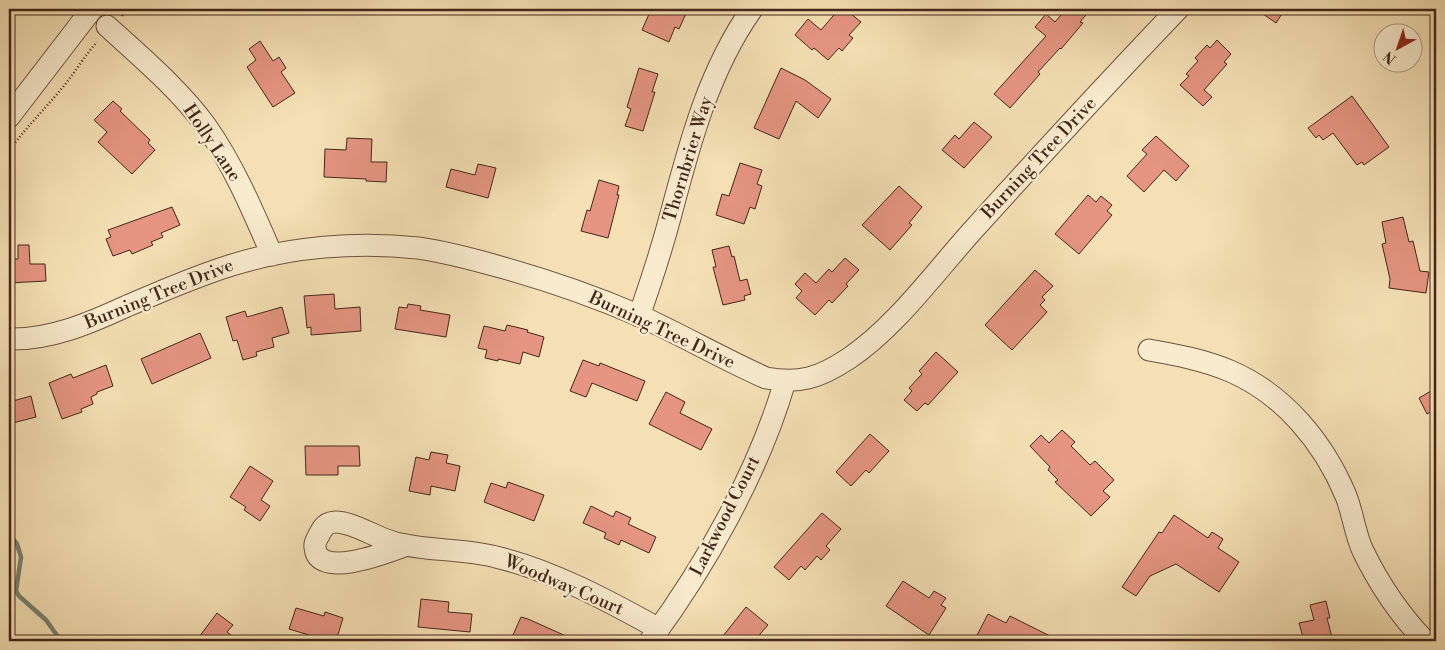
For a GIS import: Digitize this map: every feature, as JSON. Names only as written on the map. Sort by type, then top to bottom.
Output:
[{"type":"street","points":[[9,117],[92,9]]},
{"type":"street","name":"Thornbrier Way","points":[[640,316],[705,99],[730,43],[752,9]]},
{"type":"street","name":"Burning Tree Drive","points":[[9,339],[34,338],[75,328],[206,273],[239,262],[319,248],[376,246],[418,248],[449,253],[527,274],[573,290],[640,316],[766,378],[785,381],[807,379],[833,368],[868,344],[888,325],[974,229],[1178,9]]},
{"type":"street","name":"Holly Lane","points":[[104,32],[179,95],[205,125],[243,189],[272,255]]},
{"type":"street","points":[[1149,350],[1203,361],[1253,382],[1276,399],[1301,423],[1316,442],[1338,479],[1347,499],[1362,550],[1408,623],[1425,641]]},
{"type":"street","name":"Larkwood Court","points":[[654,635],[690,583],[725,521],[766,435],[785,381]]},
{"type":"street","name":"Woodway Court","points":[[407,546],[466,551],[496,557],[552,577],[596,596],[654,635]]},
{"type":"path","points":[[1412,12],[1416,9]]},
{"type":"path","points":[[9,151],[24,130],[68,81],[104,32]]},
{"type":"building","points":[[655,9],[688,9],[679,29],[675,27],[669,42],[642,30],[649,14],[652,15]]},
{"type":"building","points":[[839,9],[845,9],[861,22],[849,35],[853,38],[842,51],[839,48],[828,60],[814,48],[812,50],[795,35],[808,19],[821,30]]},
{"type":"building","points":[[1066,9],[1091,9],[1080,22],[1083,23],[1038,72],[1040,74],[1010,108],[994,94],[1046,36],[1035,27],[1046,14],[1055,22]]},
{"type":"building","points":[[1256,9],[1285,9],[1276,23]]},
{"type":"building","points":[[1217,40],[1231,54],[1224,62],[1227,64],[1204,90],[1212,97],[1203,106],[1180,85],[1189,76],[1186,74],[1198,61],[1195,58],[1207,45],[1210,48]]},
{"type":"building","points":[[260,41],[273,61],[279,57],[286,68],[281,72],[295,93],[273,107],[247,67],[256,60],[249,49]]},
{"type":"building","points":[[639,68],[658,74],[652,92],[655,92],[643,131],[625,126],[631,109],[627,107]]},
{"type":"building","points":[[781,68],[805,80],[831,99],[818,118],[796,101],[779,139],[754,128]]},
{"type":"building","points":[[1352,96],[1389,147],[1364,165],[1362,162],[1357,165],[1333,133],[1323,140],[1319,135],[1316,138],[1308,128]]},
{"type":"building","points":[[113,101],[122,109],[120,111],[150,140],[148,143],[155,150],[132,174],[98,142],[107,132],[94,120]]},
{"type":"building","points":[[974,122],[992,137],[964,168],[942,150],[955,135],[959,139]]},
{"type":"building","points":[[1156,136],[1189,166],[1176,181],[1164,170],[1144,192],[1127,176],[1147,154],[1142,150]]},
{"type":"building","points":[[347,138],[372,139],[371,162],[387,162],[386,182],[324,177],[325,149],[346,150]]},
{"type":"building","points":[[740,163],[762,170],[757,184],[762,186],[755,209],[750,207],[744,224],[716,215],[722,194],[729,196]]},
{"type":"building","points":[[478,164],[496,168],[488,198],[446,187],[451,169],[475,175]]},
{"type":"building","points":[[599,180],[619,186],[617,195],[619,195],[608,238],[581,231],[587,210],[590,211]]},
{"type":"building","points":[[899,186],[922,207],[909,223],[912,225],[890,250],[862,225]]},
{"type":"building","points":[[1088,195],[1096,202],[1101,196],[1112,205],[1107,211],[1112,215],[1079,254],[1055,234]]},
{"type":"building","points":[[172,207],[180,225],[161,233],[163,237],[151,242],[153,245],[132,254],[130,250],[113,256],[106,239],[111,237],[108,230]]},
{"type":"building","points":[[1403,217],[1409,242],[1413,241],[1420,271],[1429,272],[1426,293],[1389,288],[1390,279],[1382,244],[1386,243],[1382,222]]},
{"type":"building","points":[[18,245],[29,245],[30,264],[45,264],[46,281],[9,283],[9,259],[18,259]]},
{"type":"building","points":[[729,246],[732,257],[734,256],[740,281],[747,279],[751,294],[744,296],[745,300],[723,305],[713,267],[716,267],[712,250]]},
{"type":"building","points":[[845,258],[859,270],[846,284],[848,286],[832,303],[829,300],[815,315],[796,298],[802,291],[795,284],[805,273],[816,283],[829,269],[832,272]]},
{"type":"building","points":[[1035,270],[1053,286],[1042,297],[1045,300],[1040,305],[1047,312],[1012,350],[985,325]]},
{"type":"building","points":[[334,294],[335,309],[360,307],[361,331],[311,335],[311,327],[307,328],[304,296]]},
{"type":"building","points":[[408,304],[421,306],[420,310],[450,315],[446,337],[395,329],[399,307],[407,308]]},
{"type":"building","points":[[282,307],[289,333],[272,338],[274,347],[256,352],[257,356],[243,360],[237,340],[233,341],[226,317],[245,311],[247,317]]},
{"type":"building","points":[[507,325],[528,330],[527,332],[544,337],[539,357],[523,352],[520,364],[485,358],[487,350],[478,348],[484,326],[505,331]]},
{"type":"building","points":[[200,333],[211,358],[152,384],[141,359]]},
{"type":"building","points":[[936,352],[958,372],[928,405],[925,403],[917,411],[904,400],[912,391],[909,388],[922,374],[919,371]]},
{"type":"building","points":[[583,360],[599,366],[600,363],[645,381],[637,401],[592,383],[586,397],[570,391]]},
{"type":"building","points":[[106,365],[113,386],[97,392],[97,394],[91,397],[93,404],[81,409],[82,412],[62,419],[49,383],[71,374],[73,378]]},
{"type":"building","points":[[1436,388],[1436,409],[1427,414],[1419,398]]},
{"type":"building","points":[[666,392],[685,402],[680,413],[712,429],[701,450],[649,424]]},
{"type":"building","points":[[31,396],[36,417],[9,424],[9,402]]},
{"type":"building","points":[[1062,430],[1075,442],[1071,446],[1090,465],[1095,461],[1114,480],[1103,491],[1110,497],[1091,516],[1055,482],[1058,480],[1048,470],[1050,467],[1030,446],[1041,435],[1049,443]]},
{"type":"building","points":[[870,434],[889,451],[869,473],[866,470],[851,486],[836,472]]},
{"type":"building","points":[[305,446],[359,446],[360,466],[338,466],[338,475],[306,475]]},
{"type":"building","points":[[431,452],[448,455],[446,463],[460,466],[455,491],[431,486],[430,495],[409,491],[416,457],[429,460]]},
{"type":"building","points":[[250,466],[273,481],[261,500],[270,506],[260,521],[244,510],[246,507],[230,497]]},
{"type":"building","points":[[508,482],[544,495],[534,521],[484,502],[491,483],[506,488]]},
{"type":"building","points":[[591,506],[613,517],[616,511],[631,518],[628,524],[656,537],[649,553],[621,540],[619,545],[604,538],[606,533],[583,523]]},
{"type":"building","points":[[822,513],[841,529],[826,546],[830,550],[821,560],[817,556],[805,570],[801,566],[789,580],[774,567]]},
{"type":"building","points":[[1174,515],[1208,538],[1212,532],[1223,539],[1218,548],[1239,562],[1219,592],[1176,564],[1150,576],[1136,596],[1122,587],[1159,532],[1162,533]]},
{"type":"building","points":[[903,581],[929,598],[934,591],[946,598],[941,605],[946,608],[929,635],[886,606]]},
{"type":"building","points":[[421,599],[449,602],[448,612],[472,614],[470,632],[418,627]]},
{"type":"building","points":[[1326,601],[1330,618],[1327,618],[1333,641],[1304,641],[1299,623],[1314,620],[1310,605]]},
{"type":"building","points":[[746,607],[768,625],[754,641],[719,641]]},
{"type":"building","points":[[296,608],[324,616],[325,612],[343,618],[336,641],[329,641],[289,629]]},
{"type":"building","points":[[217,613],[233,625],[227,632],[239,641],[196,641]]},
{"type":"building","points":[[988,614],[1006,623],[1010,616],[1060,641],[974,641]]},
{"type":"building","points":[[521,617],[577,641],[518,641],[519,638],[513,635]]},
{"type":"waterway","points":[[13,539],[17,544],[21,557],[16,591],[19,596],[46,620],[61,641]]}]
